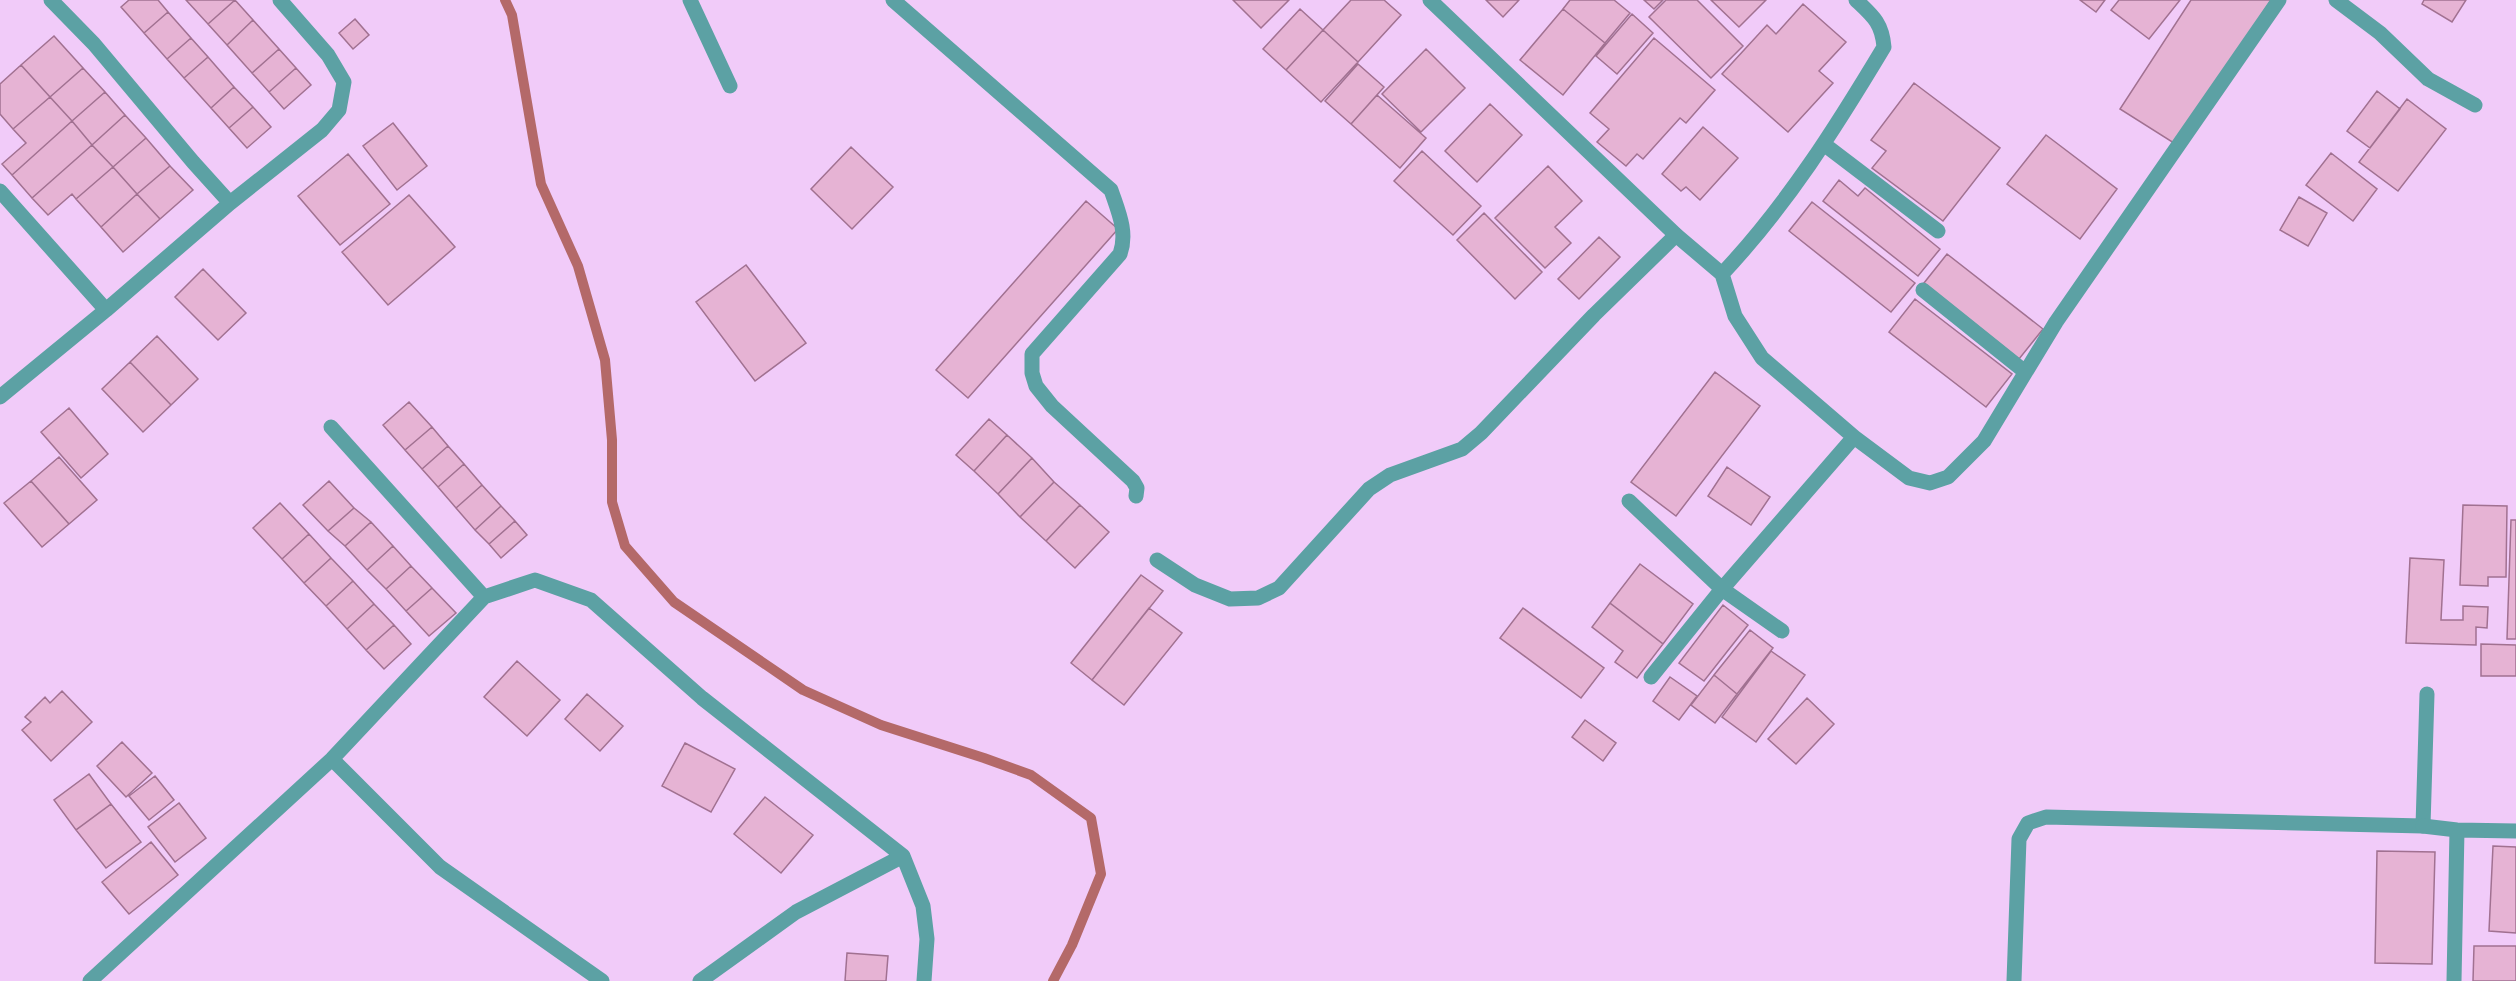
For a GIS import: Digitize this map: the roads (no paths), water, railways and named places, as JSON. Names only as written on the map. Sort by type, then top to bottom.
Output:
[{"type":"street","points":[[51,0],[101,52],[230,203]]},
{"type":"street","points":[[0,397],[106,310],[230,203],[322,130],[339,110],[344,82],[328,55],[280,0]]},
{"type":"street","points":[[690,0],[730,86]]},
{"type":"street","points":[[893,0],[1111,190],[1124,231],[1124,242],[1120,254],[1032,354],[1032,373],[1036,386],[1052,406],[1133,481],[1137,488],[1136,496]]},
{"type":"street","points":[[1430,0],[1676,235],[1722,274],[1735,316],[1762,358],[1854,437],[1909,478],[1930,483],[1948,477],[1984,441],[2024,371],[2056,322],[2279,0]]},
{"type":"street","points":[[1722,274],[1759,235],[1825,144],[1884,47],[1882,32],[1875,18],[1856,0]]},
{"type":"street","points":[[2337,0],[2380,33],[2428,79],[2475,105]]},
{"type":"street","points":[[1825,144],[1938,231]]},
{"type":"street","points":[[0,191],[106,310]]},
{"type":"street","points":[[1157,560],[1195,585],[1230,598],[1258,598],[1278,588],[1369,489],[1390,475],[1462,449],[1481,433],[1594,315],[1676,235]]},
{"type":"street","points":[[1923,290],[2024,371]]},
{"type":"street","points":[[331,427],[484,597]]},
{"type":"street","points":[[1651,677],[1722,589],[1854,437]]},
{"type":"street","points":[[1629,501],[1722,589],[1782,631]]},
{"type":"street","points":[[90,981],[332,759],[484,597],[535,580],[591,600],[702,698],[903,856],[923,906],[927,939],[924,981]]},
{"type":"street","points":[[2423,826],[2427,694]]},
{"type":"street","points":[[332,759],[440,867],[602,981]]},
{"type":"street","points":[[2014,981],[2019,839],[2028,823],[2046,817],[2423,826],[2457,830],[2516,831]]},
{"type":"street","points":[[2454,981],[2457,830]]},
{"type":"street","points":[[700,981],[796,912],[903,856]]},
{"type":"waterway","points":[[505,0],[512,15],[541,184],[578,266],[605,360],[612,440],[612,502],[625,546],[674,602],[803,690],[881,725],[1031,775],[1091,818],[1101,874],[1072,945],[1053,981]]}]
